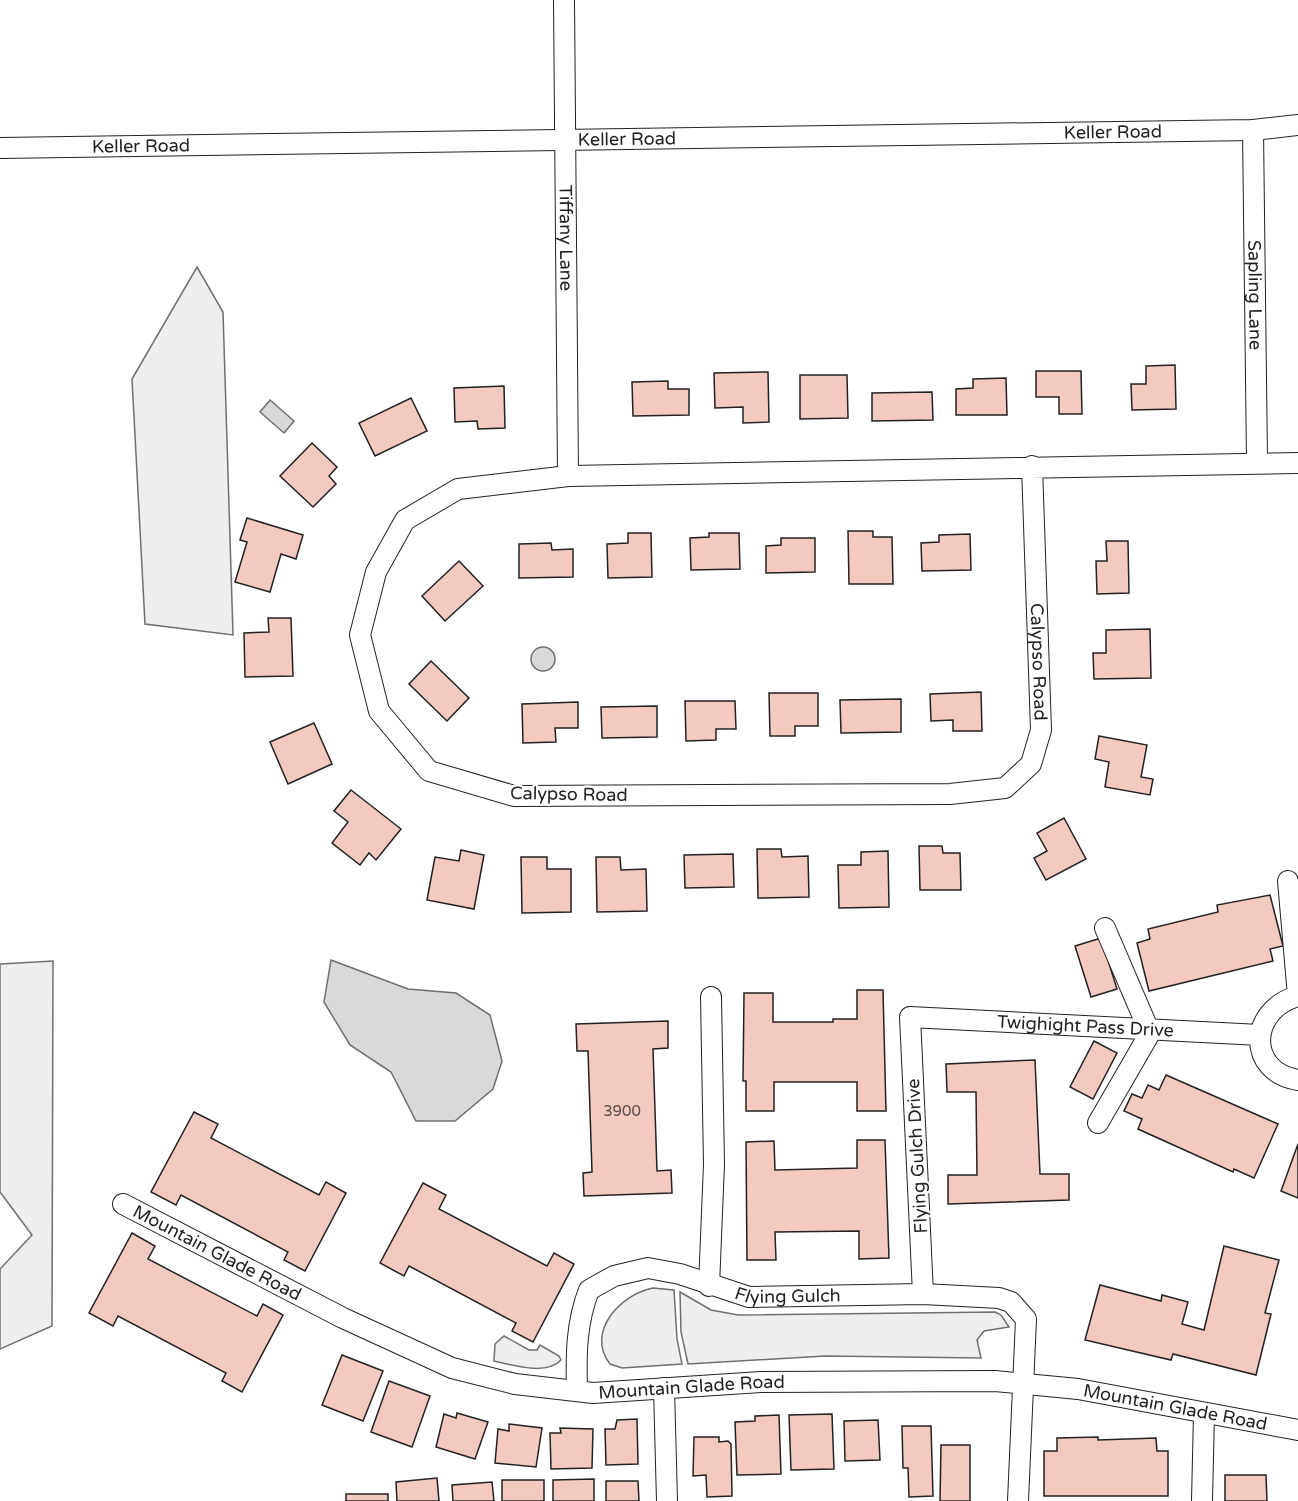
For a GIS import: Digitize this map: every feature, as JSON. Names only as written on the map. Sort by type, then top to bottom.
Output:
[{"type":"street","name":"Tiffany Lane","points":[[564,0],[568,476]]},
{"type":"street","name":"Keller Road","points":[[0,148],[1253,130],[1298,124]]},
{"type":"street","name":"Sapling Lane","points":[[1253,130],[1257,461]]},
{"type":"street","name":"Calypso Road","points":[[1032,466],[1041,730],[1031,764],[1005,788],[950,794],[514,796],[429,771],[379,711],[360,634],[376,572],[405,520],[458,489],[568,476],[1257,461],[1298,462]]},
{"type":"street","points":[[1288,881],[1298,996],[1284,1000],[1272,1009],[1264,1021],[1260,1035],[1264,1056],[1270,1066],[1289,1078],[1298,1080]]},
{"type":"street","points":[[1098,1123],[1150,1030],[1105,928]]},
{"type":"street","points":[[708,1286],[714,1164],[711,997]]},
{"type":"street","name":"Twighight Pass Drive","points":[[910,1017],[1260,1035]]},
{"type":"street","name":"Flying Gulch Drive","points":[[910,1017],[923,1294]]},
{"type":"street","name":"Mountain Glade Road","points":[[123,1204],[343,1318],[452,1368],[515,1384],[593,1393],[772,1382],[995,1381],[1078,1389],[1298,1430]]},
{"type":"street","name":"Flying Gulch","points":[[577,1391],[577,1338],[589,1290],[614,1276],[648,1268],[680,1274],[708,1286],[749,1297],[923,1294],[999,1298],[1011,1302],[1020,1309],[1026,1319],[1018,1501]]},
{"type":"street","points":[[664,1388],[667,1501]]},
{"type":"street","points":[[1202,1501],[1204,1413]]},
{"type":"shaded area","points":[[197,267],[223,312],[233,635],[145,624],[132,379]]},
{"type":"shaded area","points":[[270,400],[294,421],[284,433],[260,412]]},
{"type":"shaded area","points":[[543,647],[548,648],[554,654],[554,664],[548,670],[543,671],[538,670],[532,664],[531,659],[532,654],[538,648]]},
{"type":"shaded area","points":[[331,960],[408,989],[456,993],[490,1015],[502,1061],[493,1089],[455,1121],[416,1121],[391,1072],[350,1045],[324,1002]]},
{"type":"shaded area","points":[[53,961],[52,1326],[0,1349],[0,1269],[32,1235],[0,1192],[0,964]]},
{"type":"shaded area","points":[[653,1288],[674,1290],[677,1339],[682,1364],[622,1368],[610,1364],[603,1352],[602,1339],[604,1327],[610,1316],[629,1298]]},
{"type":"shaded area","points":[[680,1292],[711,1310],[738,1315],[995,1312],[1001,1315],[1009,1327],[984,1331],[977,1340],[981,1358],[825,1356],[688,1364],[681,1332]]},
{"type":"shaded area","points":[[504,1336],[529,1350],[537,1350],[540,1345],[559,1356],[561,1360],[555,1365],[538,1368],[519,1367],[494,1361],[495,1344]]},
{"type":"building","points":[[1175,365],[1176,409],[1132,410],[1131,384],[1146,384],[1146,366]]},
{"type":"building","points":[[1036,371],[1081,371],[1082,414],[1059,414],[1059,397],[1036,397]]},
{"type":"building","points":[[768,372],[769,422],[743,423],[743,407],[715,408],[714,373]]},
{"type":"building","points":[[800,375],[847,375],[848,418],[800,419]]},
{"type":"building","points":[[1006,378],[1007,415],[956,415],[956,389],[973,388],[973,379]]},
{"type":"building","points":[[668,381],[668,389],[689,389],[689,415],[633,416],[632,382]]},
{"type":"building","points":[[504,386],[505,428],[478,429],[477,421],[455,422],[454,388]]},
{"type":"building","points":[[932,392],[933,420],[872,421],[872,393]]},
{"type":"building","points":[[411,398],[427,431],[375,456],[359,423]]},
{"type":"building","points":[[312,443],[337,467],[329,476],[336,484],[313,507],[280,476]]},
{"type":"building","points":[[247,518],[303,535],[296,559],[281,554],[270,592],[235,582],[247,542],[240,540]]},
{"type":"building","points":[[848,531],[873,531],[873,537],[892,537],[893,584],[849,584]]},
{"type":"building","points":[[628,533],[651,533],[652,577],[608,578],[607,544],[628,543]]},
{"type":"building","points":[[709,533],[739,533],[740,569],[691,570],[690,538],[709,537]]},
{"type":"building","points":[[970,534],[971,570],[922,571],[921,543],[939,542],[939,535]]},
{"type":"building","points":[[781,538],[815,538],[815,572],[766,573],[766,546],[781,545]]},
{"type":"building","points":[[1106,541],[1128,541],[1129,593],[1097,594],[1096,561],[1107,561]]},
{"type":"building","points":[[551,543],[552,550],[573,549],[573,577],[519,578],[519,544]]},
{"type":"building","points":[[459,561],[483,586],[445,621],[422,596]]},
{"type":"building","points":[[268,618],[291,618],[293,676],[245,677],[244,633],[269,632]]},
{"type":"building","points":[[1150,629],[1151,678],[1094,679],[1093,653],[1106,653],[1106,630]]},
{"type":"building","points":[[431,661],[469,698],[447,721],[409,684]]},
{"type":"building","points":[[981,692],[982,731],[953,731],[953,720],[931,721],[930,694]]},
{"type":"building","points":[[769,693],[818,693],[818,726],[795,726],[795,736],[770,736]]},
{"type":"building","points":[[901,699],[901,732],[841,733],[840,700]]},
{"type":"building","points":[[685,701],[735,701],[736,729],[716,729],[716,740],[686,741]]},
{"type":"building","points":[[578,702],[578,728],[555,728],[556,742],[523,743],[522,704]]},
{"type":"building","points":[[657,706],[657,737],[602,738],[601,707]]},
{"type":"building","points":[[314,723],[332,764],[288,784],[270,742]]},
{"type":"building","points":[[1099,736],[1147,745],[1141,777],[1153,779],[1150,795],[1105,787],[1109,762],[1095,759]]},
{"type":"building","points":[[351,790],[401,829],[376,860],[369,853],[360,865],[332,843],[348,822],[334,811]]},
{"type":"building","points":[[1064,818],[1086,859],[1046,880],[1034,858],[1047,851],[1037,833]]},
{"type":"building","points":[[919,846],[942,846],[943,853],[960,853],[961,890],[920,890]]},
{"type":"building","points":[[757,849],[781,849],[782,857],[808,856],[809,897],[758,898]]},
{"type":"building","points":[[461,850],[484,855],[474,909],[427,900],[435,857],[459,861]]},
{"type":"building","points":[[888,851],[889,907],[839,908],[838,865],[861,865],[861,852]]},
{"type":"building","points":[[733,854],[734,887],[685,888],[684,855]]},
{"type":"building","points":[[521,857],[547,857],[547,869],[571,869],[571,912],[522,913]]},
{"type":"building","points":[[596,857],[620,857],[621,870],[646,869],[647,911],[597,912]]},
{"type":"building","points":[[1270,895],[1283,946],[1270,949],[1273,961],[1149,991],[1137,943],[1150,939],[1148,929],[1218,912],[1217,905]]},
{"type":"building","points":[[1101,938],[1117,989],[1091,997],[1075,946]]},
{"type":"building","points":[[857,990],[883,990],[886,1111],[857,1111],[857,1082],[774,1082],[774,1111],[746,1111],[746,1081],[743,1081],[744,993],[773,993],[773,1022],[833,1022],[833,1019],[857,1019]]},
{"type":"building","points":[[668,1021],[668,1048],[653,1049],[657,1171],[671,1170],[672,1193],[584,1196],[583,1173],[592,1172],[588,1051],[577,1051],[576,1024]]},
{"type":"building","points":[[1094,1041],[1117,1053],[1093,1099],[1070,1087]]},
{"type":"building","points":[[1035,1060],[1040,1174],[1069,1174],[1069,1200],[948,1204],[948,1175],[977,1175],[976,1092],[947,1092],[946,1064]]},
{"type":"building","points":[[1166,1075],[1278,1124],[1254,1178],[1234,1169],[1233,1172],[1138,1129],[1142,1119],[1124,1111],[1132,1094],[1142,1098],[1148,1085],[1159,1090]]},
{"type":"building","points":[[194,1112],[218,1124],[211,1138],[319,1195],[326,1182],[346,1193],[305,1271],[284,1260],[288,1252],[181,1195],[176,1205],[151,1192]]},
{"type":"building","points":[[857,1140],[885,1140],[889,1258],[859,1259],[859,1231],[775,1232],[776,1260],[747,1260],[746,1142],[774,1141],[775,1170],[857,1168]]},
{"type":"building","points":[[1298,1144],[1298,1198],[1281,1191]]},
{"type":"building","points":[[423,1183],[446,1195],[439,1209],[547,1266],[554,1253],[574,1264],[533,1342],[512,1331],[516,1323],[409,1266],[404,1276],[380,1263]]},
{"type":"building","points":[[132,1233],[155,1246],[148,1259],[257,1316],[263,1304],[283,1315],[242,1392],[222,1381],[226,1373],[118,1316],[113,1326],[89,1313]]},
{"type":"building","points":[[1224,1246],[1279,1260],[1265,1313],[1271,1314],[1256,1375],[1173,1354],[1171,1360],[1085,1340],[1100,1285],[1161,1301],[1162,1295],[1188,1302],[1182,1324],[1204,1330]]},
{"type":"building","points":[[342,1355],[383,1371],[363,1421],[322,1405]]},
{"type":"building","points":[[389,1381],[430,1396],[412,1447],[371,1432]]},
{"type":"building","points":[[457,1413],[488,1422],[475,1459],[436,1447],[444,1414],[456,1418]]},
{"type":"building","points":[[832,1414],[834,1469],[791,1470],[789,1415]]},
{"type":"building","points":[[779,1415],[781,1474],[737,1475],[735,1422],[755,1421],[755,1416]]},
{"type":"building","points":[[637,1419],[638,1464],[606,1465],[605,1429],[615,1429],[617,1420]]},
{"type":"building","points":[[878,1420],[880,1460],[845,1461],[844,1421]]},
{"type":"building","points":[[509,1424],[542,1428],[536,1467],[495,1463],[498,1429],[509,1431]]},
{"type":"building","points":[[902,1426],[931,1426],[933,1496],[909,1497],[908,1468],[903,1468]]},
{"type":"building","points":[[560,1428],[593,1429],[592,1468],[551,1469],[550,1433],[561,1433]]},
{"type":"building","points":[[694,1437],[719,1437],[719,1442],[728,1441],[731,1444],[732,1496],[707,1497],[706,1475],[693,1476]]},
{"type":"building","points":[[1098,1437],[1098,1440],[1156,1438],[1157,1451],[1168,1451],[1168,1496],[1044,1496],[1044,1451],[1057,1451],[1057,1438]]},
{"type":"building","points":[[941,1445],[970,1445],[970,1501],[940,1501]]},
{"type":"building","points":[[1225,1475],[1266,1475],[1267,1501],[1225,1501]]},
{"type":"building","points":[[437,1478],[439,1501],[397,1501],[396,1482]]},
{"type":"building","points":[[594,1479],[594,1501],[553,1501],[553,1480]]},
{"type":"building","points":[[502,1480],[544,1480],[544,1501],[502,1501]]},
{"type":"building","points":[[606,1481],[638,1481],[639,1501],[606,1501]]},
{"type":"building","points":[[492,1482],[494,1501],[453,1501],[452,1485]]},
{"type":"building","points":[[346,1494],[388,1494],[388,1501],[346,1501]]}]
